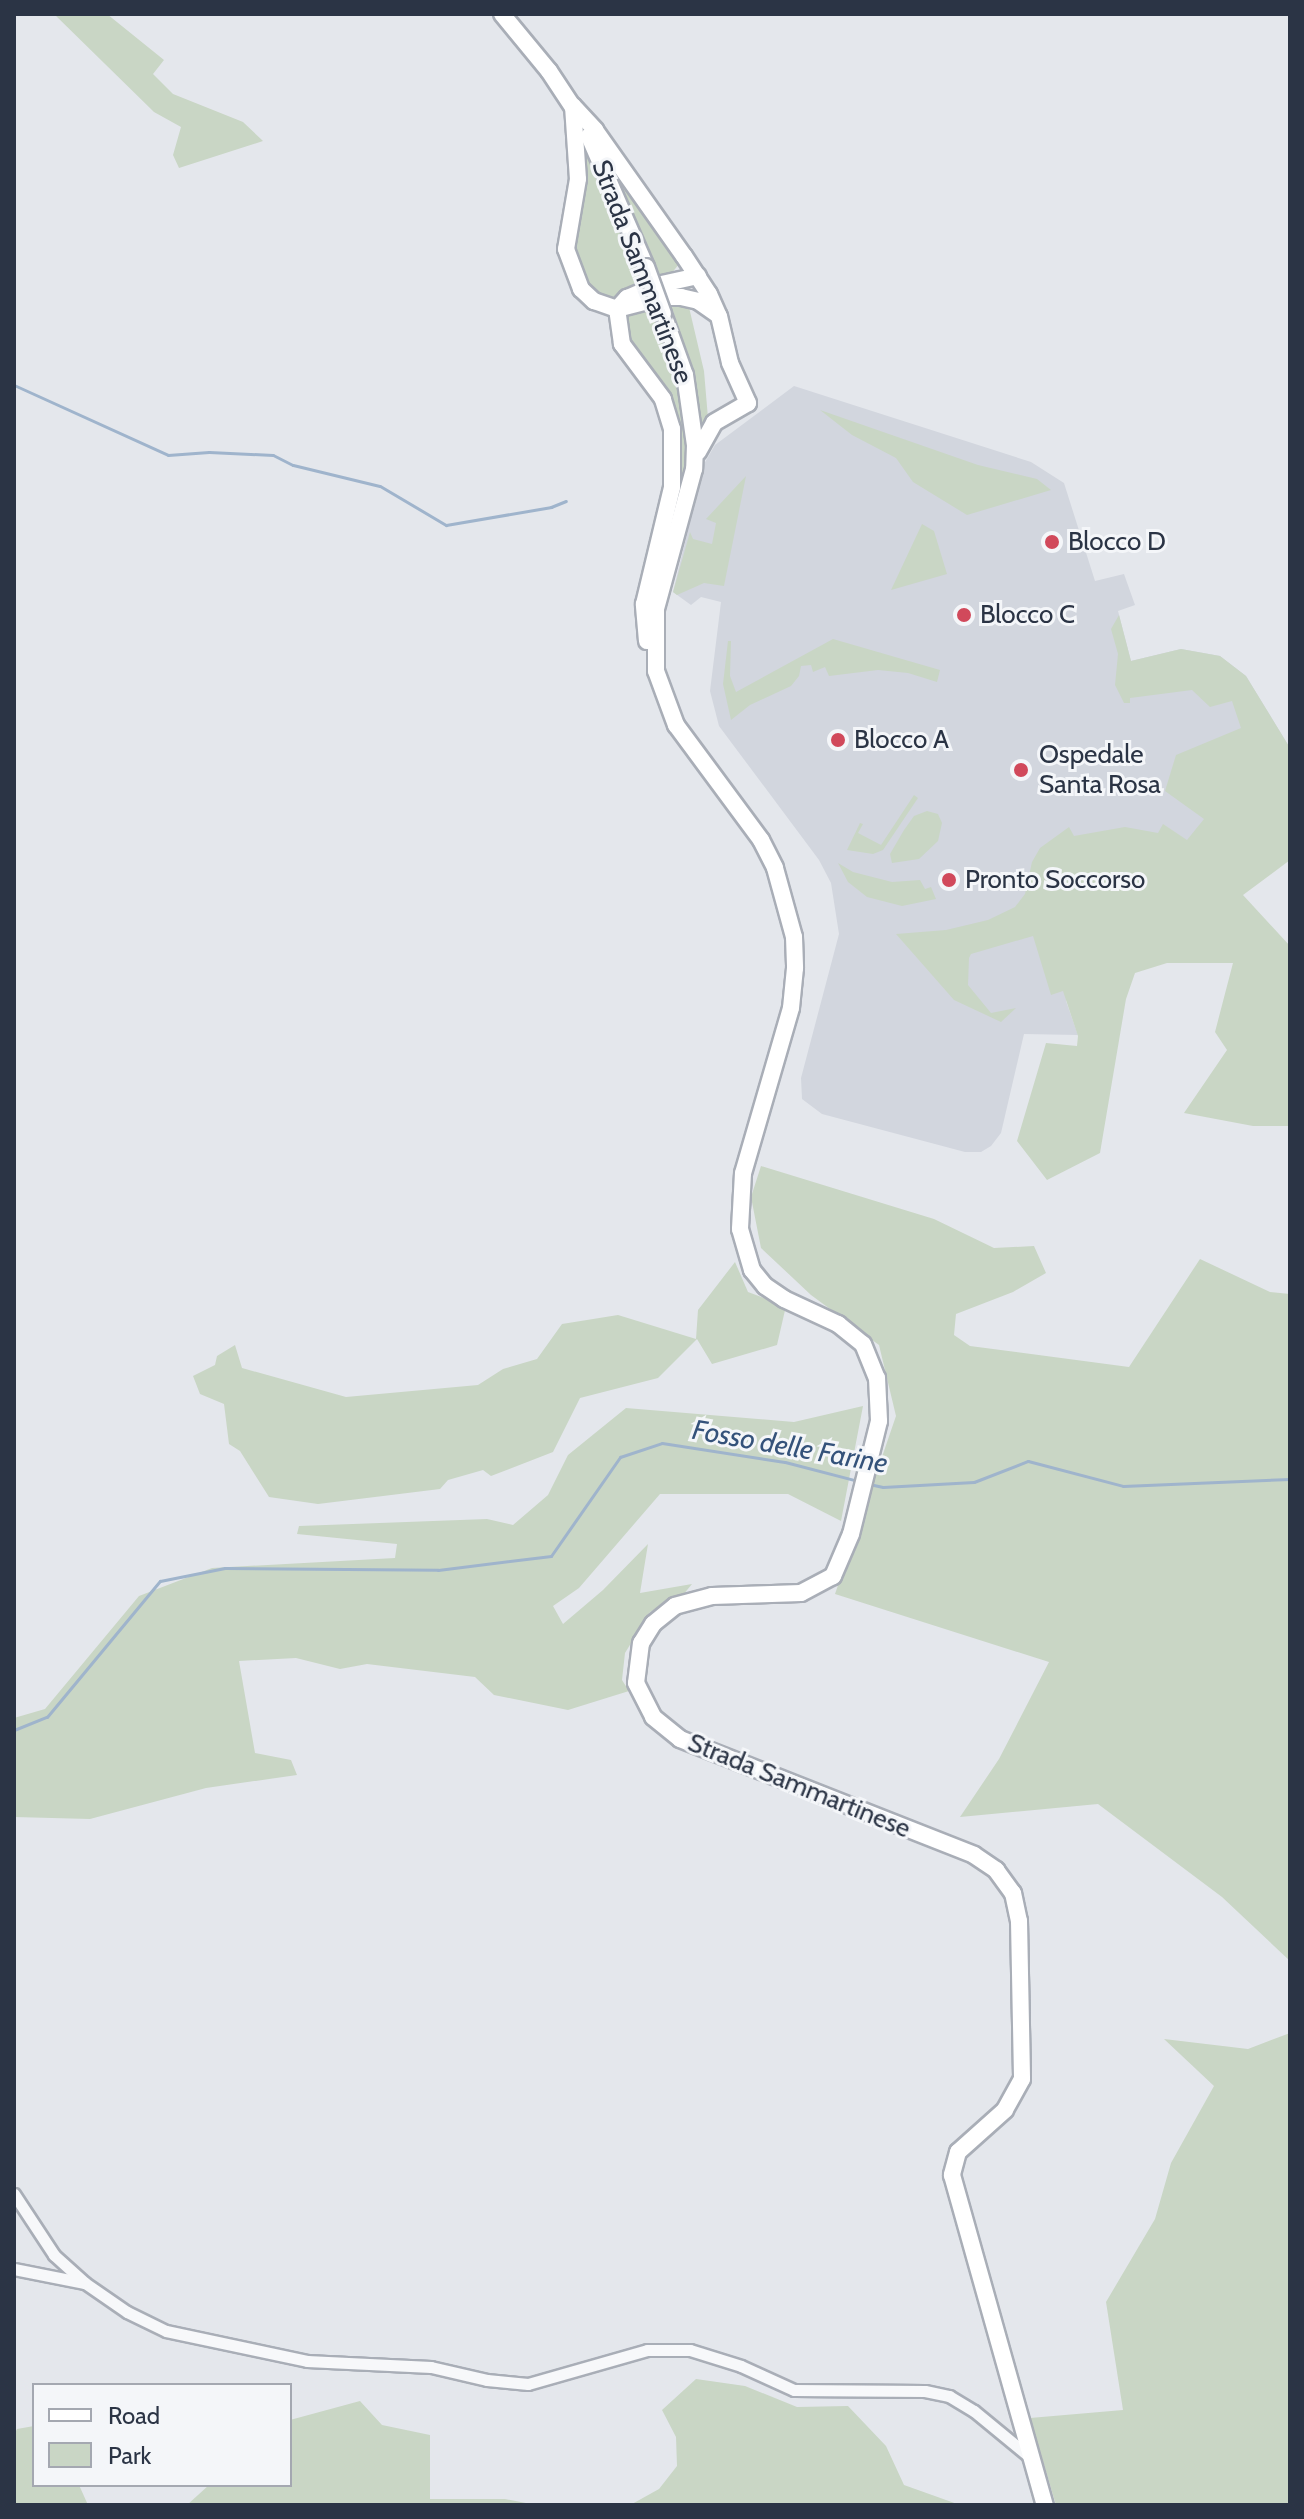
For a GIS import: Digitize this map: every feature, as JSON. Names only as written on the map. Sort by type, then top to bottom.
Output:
[{"type":"main road","name":"Strada Sammartinese","points":[[502,14],[573,106],[646,267],[689,393],[694,428],[694,469],[656,609],[653,657],[664,698],[676,725],[761,840],[775,868],[794,937],[791,1008],[743,1173],[739,1202],[745,1252],[752,1270],[773,1293],[838,1324],[863,1344],[877,1378],[879,1421],[855,1520],[837,1570],[811,1590],[791,1595],[712,1596],[683,1602],[668,1610],[641,1643],[636,1683],[650,1714],[680,1739],[974,1855],[996,1870],[1013,1893],[1019,1921],[1022,2079],[1005,2110],[958,2152],[952,2175],[1045,2505]]},
{"type":"main road","points":[[573,106],[595,130],[698,276],[719,316],[730,363],[748,403],[714,423],[700,446],[694,469]]},
{"type":"main road","points":[[573,106],[578,179],[566,235],[567,256],[581,289],[594,301],[617,309],[659,307],[690,298],[719,316]]},
{"type":"main road","points":[[659,307],[698,276]]},
{"type":"main road","points":[[617,309],[627,298],[657,285],[698,276]]},
{"type":"main road","points":[[617,309],[622,344],[663,399],[672,429],[672,487],[644,604],[645,629],[653,657]]},
{"type":"street","points":[[14,2194],[54,2255],[85,2283],[127,2312],[166,2331],[307,2361],[431,2367],[487,2380],[528,2384],[647,2350],[690,2350],[741,2366],[794,2390],[925,2391],[949,2396],[974,2411],[1032,2458]]},
{"type":"street","points":[[14,2269],[85,2283]]},
{"type":"shaded area","name":"Ospedale Santa Rosa","points":[[794,386],[1031,462],[1064,483],[1095,581],[1124,574],[1135,605],[1118,611],[1131,661],[1181,649],[1220,656],[1246,676],[1290,748],[1234,839],[1040,855],[1064,922],[1066,1001],[1078,1035],[1024,1034],[1001,1133],[991,1146],[981,1152],[965,1152],[822,1114],[802,1099],[801,1078],[839,934],[831,883],[819,860],[719,726],[710,691],[721,602],[701,597],[691,605],[673,592],[704,464],[715,445]]},
{"type":"green space","points":[[54,14],[107,14],[164,60],[153,74],[173,94],[243,122],[263,141],[179,168],[173,155],[181,127],[154,112]]},
{"type":"green space","points":[[583,146],[623,196],[615,171],[679,264],[671,274],[614,302],[591,292],[572,255]]},
{"type":"green space","points":[[664,301],[688,303],[704,371],[708,418],[701,424],[693,373],[673,311],[658,316],[680,377],[688,428],[687,468],[670,523],[678,442],[629,346],[625,313]]},
{"type":"green space","points":[[820,410],[978,465],[1037,479],[1051,490],[967,515],[913,482],[896,458],[852,435]]},
{"type":"green space","points":[[746,476],[724,586],[704,583],[677,595],[673,592],[690,532],[693,539],[712,544],[716,523],[706,519]]},
{"type":"green space","points":[[922,524],[934,531],[947,574],[891,590]]},
{"type":"green space","points":[[1119,615],[1131,661],[1181,649],[1220,656],[1246,676],[1290,748],[1290,860],[1243,895],[1290,946],[1290,1126],[1253,1126],[1184,1113],[1227,1050],[1215,1032],[1233,963],[1167,963],[1135,973],[1126,999],[1100,1153],[1047,1180],[1017,1141],[1046,1043],[1077,1046],[1078,1036],[1063,991],[1051,995],[1033,936],[971,954],[969,958],[968,985],[991,1013],[1016,1008],[1001,1022],[954,1000],[896,934],[946,930],[988,920],[1015,907],[1025,894],[1032,862],[1040,848],[1069,827],[1074,836],[1125,827],[1158,833],[1163,824],[1187,840],[1204,819],[1165,791],[1176,755],[1241,728],[1232,701],[1210,707],[1192,690],[1130,698],[1130,703],[1124,703],[1115,685],[1118,654],[1111,629]]},
{"type":"green space","points":[[833,639],[940,670],[937,682],[908,673],[878,670],[829,676],[825,667],[813,672],[811,665],[801,666],[799,676],[791,686],[750,705],[731,720],[723,684],[728,641],[731,641],[730,676],[736,692]]},
{"type":"green space","points":[[914,795],[918,798],[883,850],[873,854],[847,850],[860,823],[863,824],[858,833],[881,845]]},
{"type":"green space","points":[[927,811],[938,814],[942,823],[938,841],[919,859],[892,863],[890,854],[904,830],[914,816]]},
{"type":"green space","points":[[838,863],[853,872],[892,882],[920,880],[925,889],[931,887],[936,899],[902,906],[867,897],[848,882]]},
{"type":"green space","points":[[761,1166],[934,1219],[994,1248],[1034,1246],[1046,1273],[1013,1292],[956,1314],[954,1335],[970,1346],[1129,1367],[1200,1259],[1270,1292],[1290,1294],[1290,1961],[1222,1897],[1098,1804],[960,1817],[999,1759],[1049,1662],[835,1594],[896,1416],[879,1345],[811,1295],[761,1248],[751,1197]]},
{"type":"green space","points":[[735,1262],[748,1292],[786,1306],[777,1345],[712,1364],[697,1339],[658,1378],[580,1398],[553,1452],[491,1476],[483,1470],[448,1480],[440,1489],[318,1504],[269,1497],[240,1451],[229,1444],[224,1404],[200,1394],[193,1376],[215,1365],[217,1356],[235,1345],[242,1368],[346,1397],[478,1385],[503,1369],[537,1359],[562,1324],[618,1315],[696,1339],[698,1310]]},
{"type":"green space","points":[[863,1406],[841,1521],[788,1494],[660,1494],[579,1588],[553,1606],[563,1624],[603,1590],[648,1544],[640,1593],[692,1584],[683,1595],[650,1612],[625,1653],[622,1680],[629,1691],[568,1710],[494,1695],[475,1677],[367,1664],[340,1669],[296,1658],[239,1661],[255,1753],[291,1760],[297,1775],[206,1788],[90,1819],[14,1817],[14,1718],[45,1709],[139,1596],[212,1568],[395,1558],[397,1544],[297,1534],[299,1526],[487,1519],[513,1525],[548,1495],[568,1455],[626,1408],[794,1422]]},
{"type":"green space","points":[[1290,2033],[1290,2505],[1056,2505],[1030,2418],[1123,2410],[1106,2302],[1155,2219],[1171,2163],[1214,2086],[1164,2039],[1248,2049]]},
{"type":"green space","points":[[696,2379],[745,2386],[797,2407],[848,2406],[886,2446],[904,2485],[960,2505],[601,2505],[632,2504],[659,2489],[677,2466],[676,2437],[662,2410]]},
{"type":"green space","points":[[360,2401],[382,2425],[430,2435],[430,2499],[505,2499],[536,2505],[187,2505],[207,2487],[292,2487],[292,2419]]},
{"type":"green space","points":[[32,2426],[32,2487],[80,2487],[88,2505],[14,2505],[14,2435],[17,2429]]},
{"type":"waterway","points":[[14,385],[168,455],[209,452],[273,455],[293,465],[380,486],[446,525],[551,507],[566,501]]},
{"type":"waterway","name":"Fosso delle Farine","points":[[14,1730],[47,1717],[160,1581],[225,1568],[438,1570],[551,1556],[620,1457],[662,1443],[785,1462],[858,1481]]},
{"type":"waterway","name":"Fosso delle Farine","points":[[869,1484],[883,1487],[974,1482],[1028,1461],[1123,1486],[1290,1479]]},
{"type":"place","name":"Blocco D","points":[[1052,542]]},
{"type":"place","name":"Blocco C","points":[[964,615]]},
{"type":"place","name":"Blocco A","points":[[838,740]]},
{"type":"place","name":"Ospedale Santa Rosa","points":[[1021,770]]},
{"type":"place","name":"Pronto Soccorso","points":[[949,880]]}]
